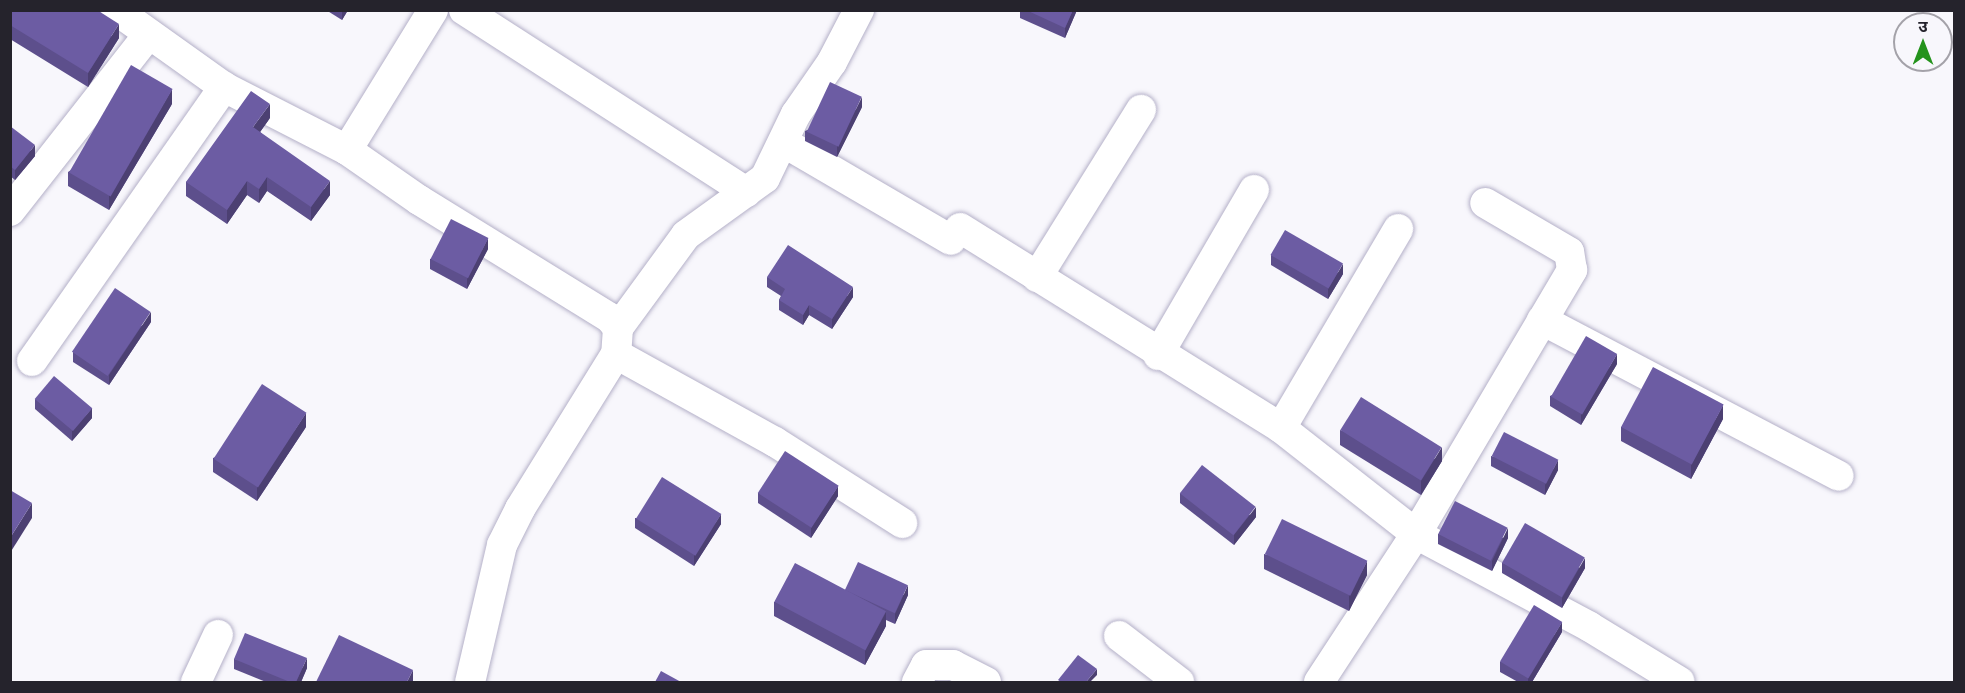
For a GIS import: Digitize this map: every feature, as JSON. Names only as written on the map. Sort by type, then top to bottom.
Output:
[{"type":"street","points":[[116,10],[224,87],[347,150],[419,200],[610,318],[617,341],[902,523]]},
{"type":"street","points":[[347,150],[433,10]]},
{"type":"street","points":[[464,10],[746,192]]},
{"type":"street","points":[[470,682],[502,545],[520,508],[617,341],[686,235],[765,178],[784,143],[796,114],[832,62],[859,10]]},
{"type":"street","points":[[10,211],[149,34]]},
{"type":"street","points":[[32,361],[224,87]]},
{"type":"street","points":[[1037,277],[1141,110]]},
{"type":"street","points":[[784,143],[1037,277],[1158,355],[1281,428],[1416,534],[1590,627],[1680,682]]},
{"type":"street","points":[[1158,355],[1254,190]]},
{"type":"street","points":[[1319,682],[1416,534],[1572,270],[1573,258],[1569,252],[1485,203]]},
{"type":"street","points":[[1281,428],[1398,229]]},
{"type":"street","points":[[1542,320],[1839,476]]},
{"type":"street","points":[[196,682],[218,635]]},
{"type":"street","points":[[1119,636],[1179,682]]},
{"type":"street","points":[[917,682],[926,664],[953,664],[986,682]]},
{"type":"building","points":[[11,10],[97,10],[119,24],[88,73],[10,25]]},
{"type":"building","points":[[1026,10],[1073,10],[1065,28]]},
{"type":"building","points":[[131,65],[173,89],[111,196],[69,172]]},
{"type":"building","points":[[830,82],[862,97],[838,147],[807,132]]},
{"type":"building","points":[[251,91],[270,104],[253,127],[330,181],[311,207],[267,177],[259,189],[247,181],[227,210],[186,182]]},
{"type":"building","points":[[10,126],[35,145],[15,170],[10,166]]},
{"type":"building","points":[[451,219],[488,238],[468,278],[431,259]]},
{"type":"building","points":[[1285,230],[1343,264],[1329,289],[1270,255]]},
{"type":"building","points":[[788,245],[853,287],[832,319],[809,305],[803,315],[779,300],[785,289],[767,277]]},
{"type":"building","points":[[115,288],[151,312],[108,376],[72,352]]},
{"type":"building","points":[[1586,336],[1617,354],[1582,415],[1551,397]]},
{"type":"building","points":[[1653,367],[1724,405],[1692,465],[1621,427]]},
{"type":"building","points":[[54,376],[92,408],[73,431],[35,399]]},
{"type":"building","points":[[262,384],[306,413],[258,488],[214,459]]},
{"type":"building","points":[[1361,397],[1442,447],[1421,480],[1340,430]]},
{"type":"building","points":[[1504,432],[1558,460],[1546,484],[1492,456]]},
{"type":"building","points":[[785,451],[839,486],[811,528],[758,493]]},
{"type":"building","points":[[1202,465],[1256,507],[1233,535],[1180,493]]},
{"type":"building","points":[[662,477],[721,514],[695,556],[636,519]]},
{"type":"building","points":[[10,490],[32,503],[10,538]]},
{"type":"building","points":[[1455,501],[1508,528],[1491,561],[1438,534]]},
{"type":"building","points":[[1282,519],[1367,561],[1350,596],[1265,554]]},
{"type":"building","points":[[1525,523],[1585,558],[1562,597],[1502,563]]},
{"type":"building","points":[[858,562],[908,585],[895,613],[845,590]]},
{"type":"building","points":[[795,563],[886,611],[865,650],[774,602]]},
{"type":"building","points":[[1534,605],[1562,622],[1528,679],[1500,662]]},
{"type":"building","points":[[245,633],[307,658],[296,682],[290,682],[234,659]]},
{"type":"building","points":[[339,635],[413,670],[407,682],[316,682]]},
{"type":"building","points":[[1078,655],[1097,669],[1086,682],[1058,680]]},
{"type":"building","points":[[661,671],[681,682],[655,682]]}]
